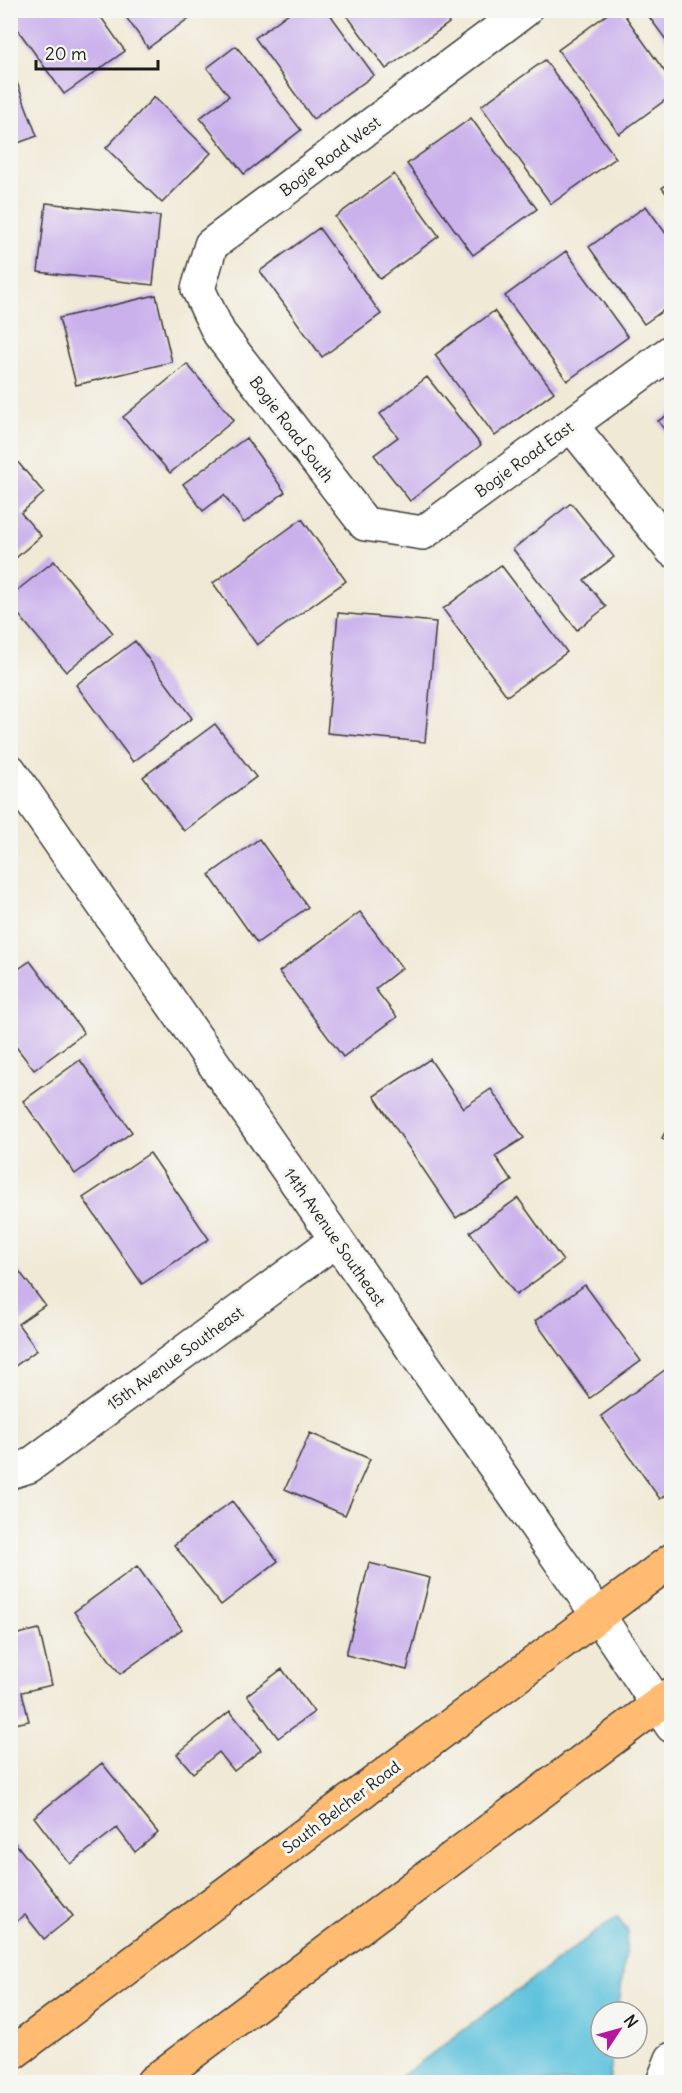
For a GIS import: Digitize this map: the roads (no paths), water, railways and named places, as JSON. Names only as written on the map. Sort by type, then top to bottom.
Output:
[{"type":"main road","name":"South Belcher Road","points":[[10,2055],[672,1560]]},
{"type":"main road","points":[[153,2082],[667,1708]]},
{"type":"street","name":"Bogie Road West","points":[[219,333],[198,289],[212,245],[525,10]]},
{"type":"street","name":"Bogie Road South","points":[[219,333],[365,524]]},
{"type":"street","name":"Bogie Road East","points":[[365,524],[423,533],[672,351]]},
{"type":"street","points":[[571,425],[672,550]]},
{"type":"street","name":"14th Avenue Southeast","points":[[10,771],[598,1615],[667,1708]]},
{"type":"street","name":"15th Avenue Southeast","points":[[10,1472],[29,1466],[336,1239]]},
{"type":"water","points":[[617,1916],[628,1932],[620,2000],[589,2000],[589,2060],[612,2060],[609,2082],[394,2082]]}]
